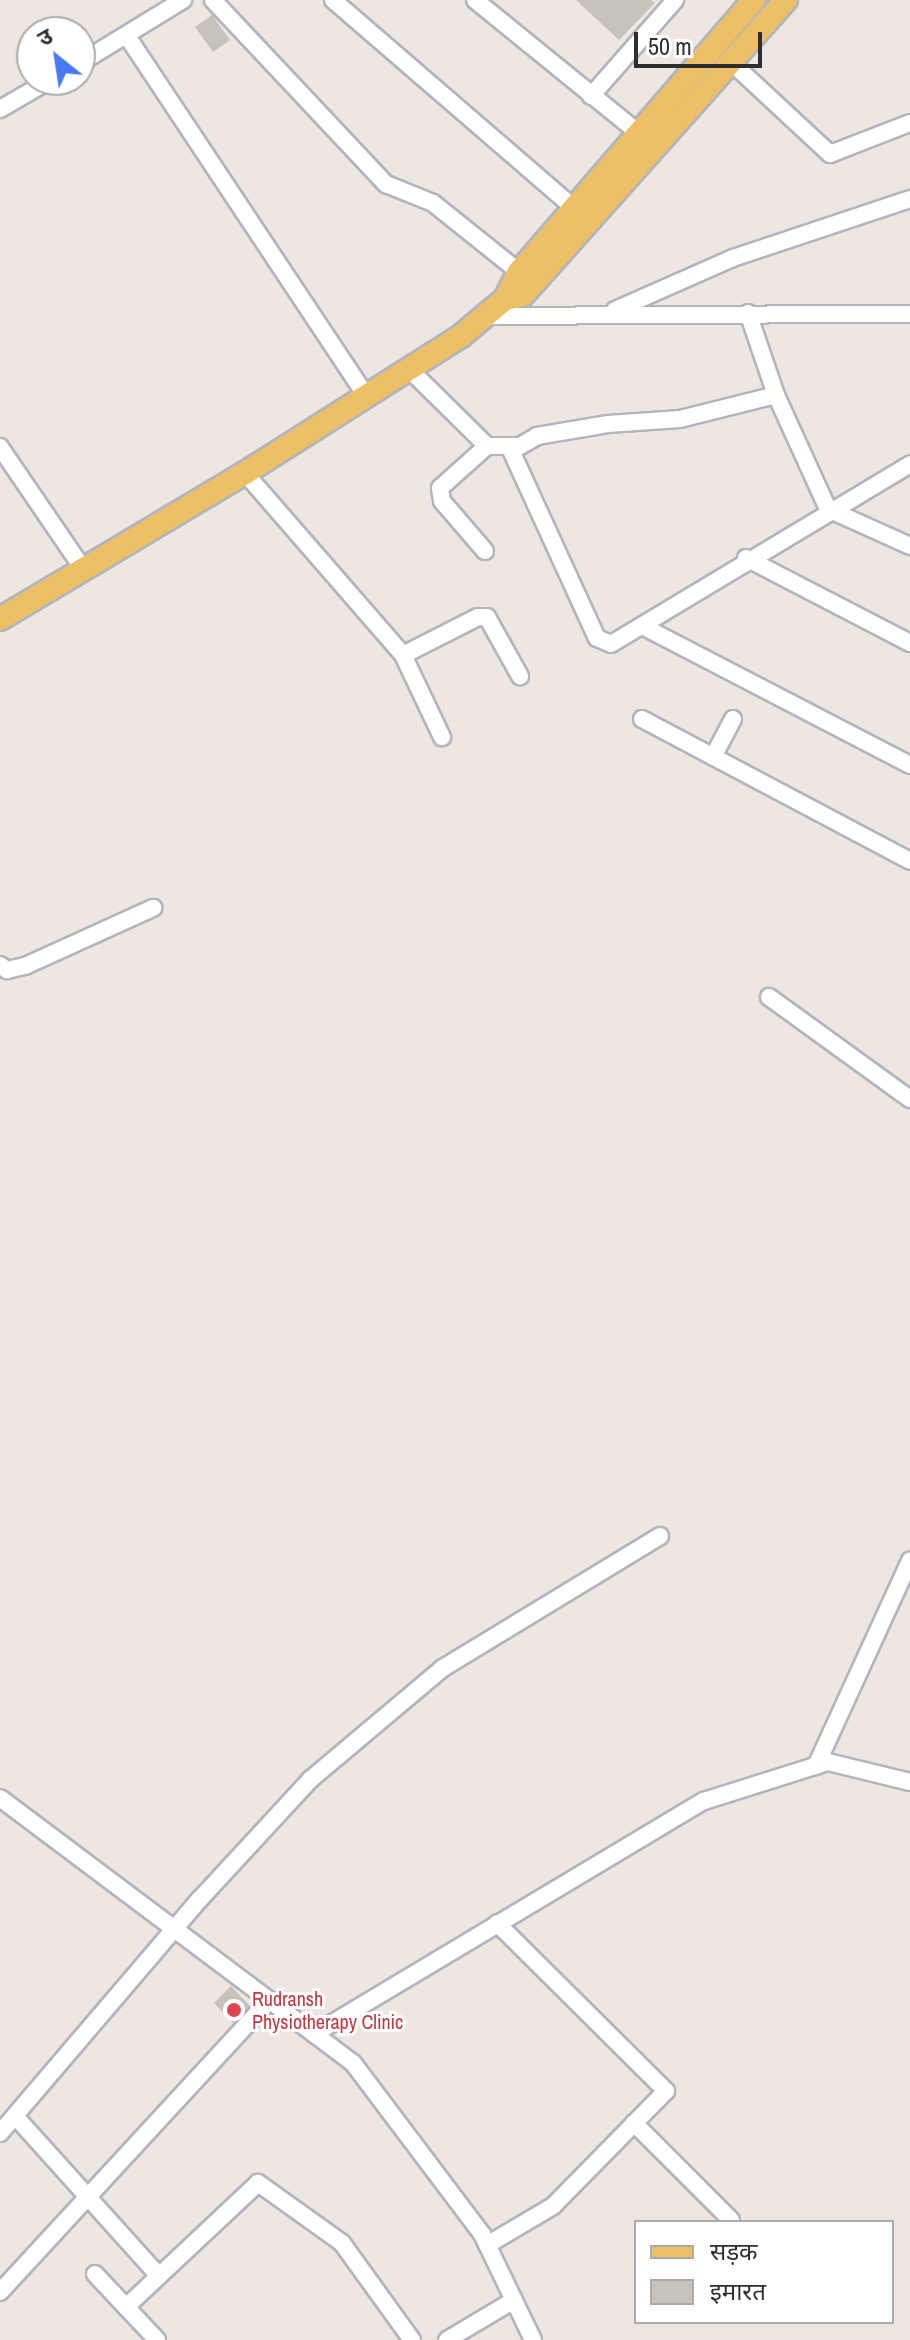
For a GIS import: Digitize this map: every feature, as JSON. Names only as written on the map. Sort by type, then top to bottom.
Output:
[{"type":"main road","points":[[0,619],[245,473],[409,369],[505,299],[523,295],[648,141],[754,0]]},
{"type":"main road","points":[[505,299],[519,272],[576,210],[732,63],[786,0]]},
{"type":"street","points":[[96,54],[183,0]]},
{"type":"street","points":[[213,0],[386,184],[433,203],[519,272]]},
{"type":"street","points":[[333,0],[576,210]]},
{"type":"street","points":[[591,96],[675,0]]},
{"type":"street","points":[[483,2],[648,141]]},
{"type":"street","points":[[127,36],[366,396]]},
{"type":"street","points":[[732,63],[830,154],[910,123]]},
{"type":"street","points":[[0,109],[22,96]]},
{"type":"street","points":[[606,314],[733,258],[910,199]]},
{"type":"street","points":[[748,313],[776,395],[828,509],[910,546]]},
{"type":"street","points":[[480,316],[910,314]]},
{"type":"street","points":[[409,369],[487,446]]},
{"type":"street","points":[[485,551],[442,501],[440,488],[487,446],[509,446],[608,424],[680,419],[776,395]]},
{"type":"street","points":[[509,446],[597,638],[611,644],[644,627],[746,558],[910,464]]},
{"type":"street","points":[[0,447],[84,570]]},
{"type":"street","points":[[245,473],[403,655],[442,737]]},
{"type":"street","points":[[746,558],[910,643]]},
{"type":"street","points":[[403,655],[478,617],[487,617],[520,676]]},
{"type":"street","points":[[644,627],[909,761]]},
{"type":"street","points":[[642,719],[910,861]]},
{"type":"street","points":[[713,757],[733,719]]},
{"type":"street","points":[[0,965],[7,970],[25,966],[153,908]]},
{"type":"street","points":[[769,997],[910,1099]]},
{"type":"street","points":[[0,2133],[175,1929],[311,1779],[443,1668],[660,1536]]},
{"type":"street","points":[[816,1766],[910,1561]]},
{"type":"street","points":[[314,2034],[704,1801],[828,1762],[910,1782]]},
{"type":"street","points":[[0,1798],[353,2063],[487,2245],[533,2340]]},
{"type":"street","points":[[487,2245],[553,2206],[666,2091],[497,1923]]},
{"type":"street","points":[[0,2292],[269,2000]]},
{"type":"street","points":[[15,2116],[159,2276]]},
{"type":"street","points":[[634,2123],[731,2220]]},
{"type":"street","points":[[126,2307],[258,2183],[342,2243],[412,2340]]},
{"type":"street","points":[[95,2274],[157,2340]]},
{"type":"street","points":[[447,2340],[514,2300]]},
{"type":"building","points":[[576,0],[651,0],[655,3],[619,40]]},
{"type":"building","points":[[212,15],[230,40],[213,52],[195,27]]},
{"type":"building","points":[[231,1986],[255,2011],[238,2028],[214,2003]]},
{"type":"place","name":"Rudransh Physiotherapy Clinic","points":[[234,2010]]}]
